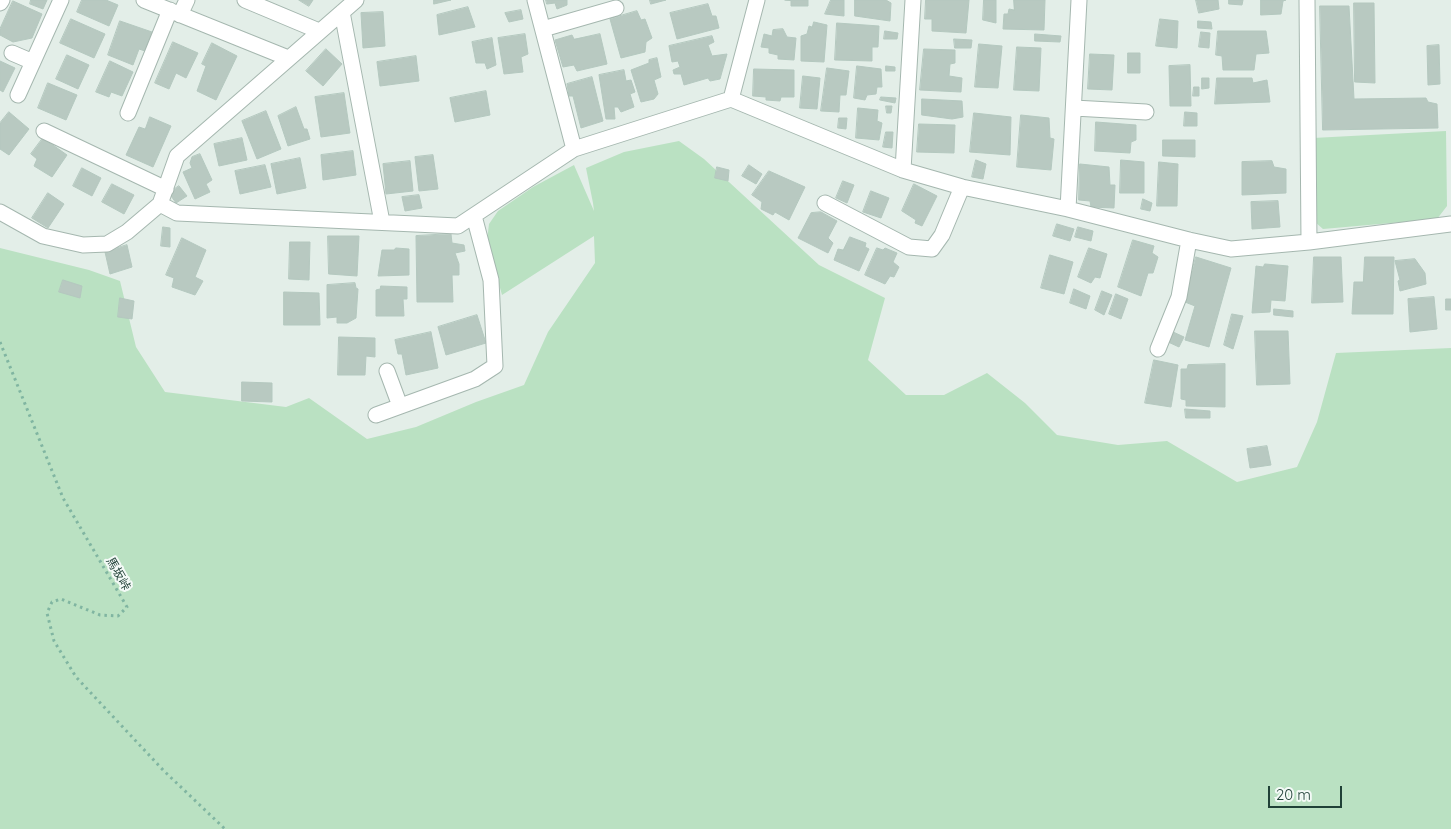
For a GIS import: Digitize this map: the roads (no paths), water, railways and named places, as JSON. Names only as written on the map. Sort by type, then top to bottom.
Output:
[{"type":"street","points":[[18,94],[61,0]]},
{"type":"street","points":[[144,0],[288,58]]},
{"type":"street","points":[[128,113],[175,12],[187,0]]},
{"type":"street","points":[[246,0],[319,31]]},
{"type":"street","points":[[0,212],[43,236],[83,245],[107,244],[127,232],[160,204],[177,156],[356,0]]},
{"type":"street","points":[[535,0],[574,149]]},
{"type":"street","points":[[731,99],[757,0]]},
{"type":"street","points":[[903,170],[912,0]]},
{"type":"street","points":[[1068,209],[1079,0]]},
{"type":"street","points":[[1307,0],[1309,242]]},
{"type":"street","points":[[543,29],[616,8]]},
{"type":"street","points":[[342,12],[382,222]]},
{"type":"street","points":[[12,53],[33,62]]},
{"type":"street","points":[[160,204],[177,213],[458,226],[574,149],[731,99],[903,170],[962,187],[1068,209],[1188,240],[1231,249],[1309,242],[1451,224]]},
{"type":"street","points":[[1074,108],[1146,112]]},
{"type":"street","points":[[44,131],[166,189]]},
{"type":"street","points":[[825,204],[909,247],[932,248],[942,235],[962,187]]},
{"type":"street","points":[[376,415],[475,379],[495,366],[491,280],[474,216]]},
{"type":"street","points":[[1158,349],[1178,297],[1188,240]]},
{"type":"street","points":[[387,371],[400,406]]}]
